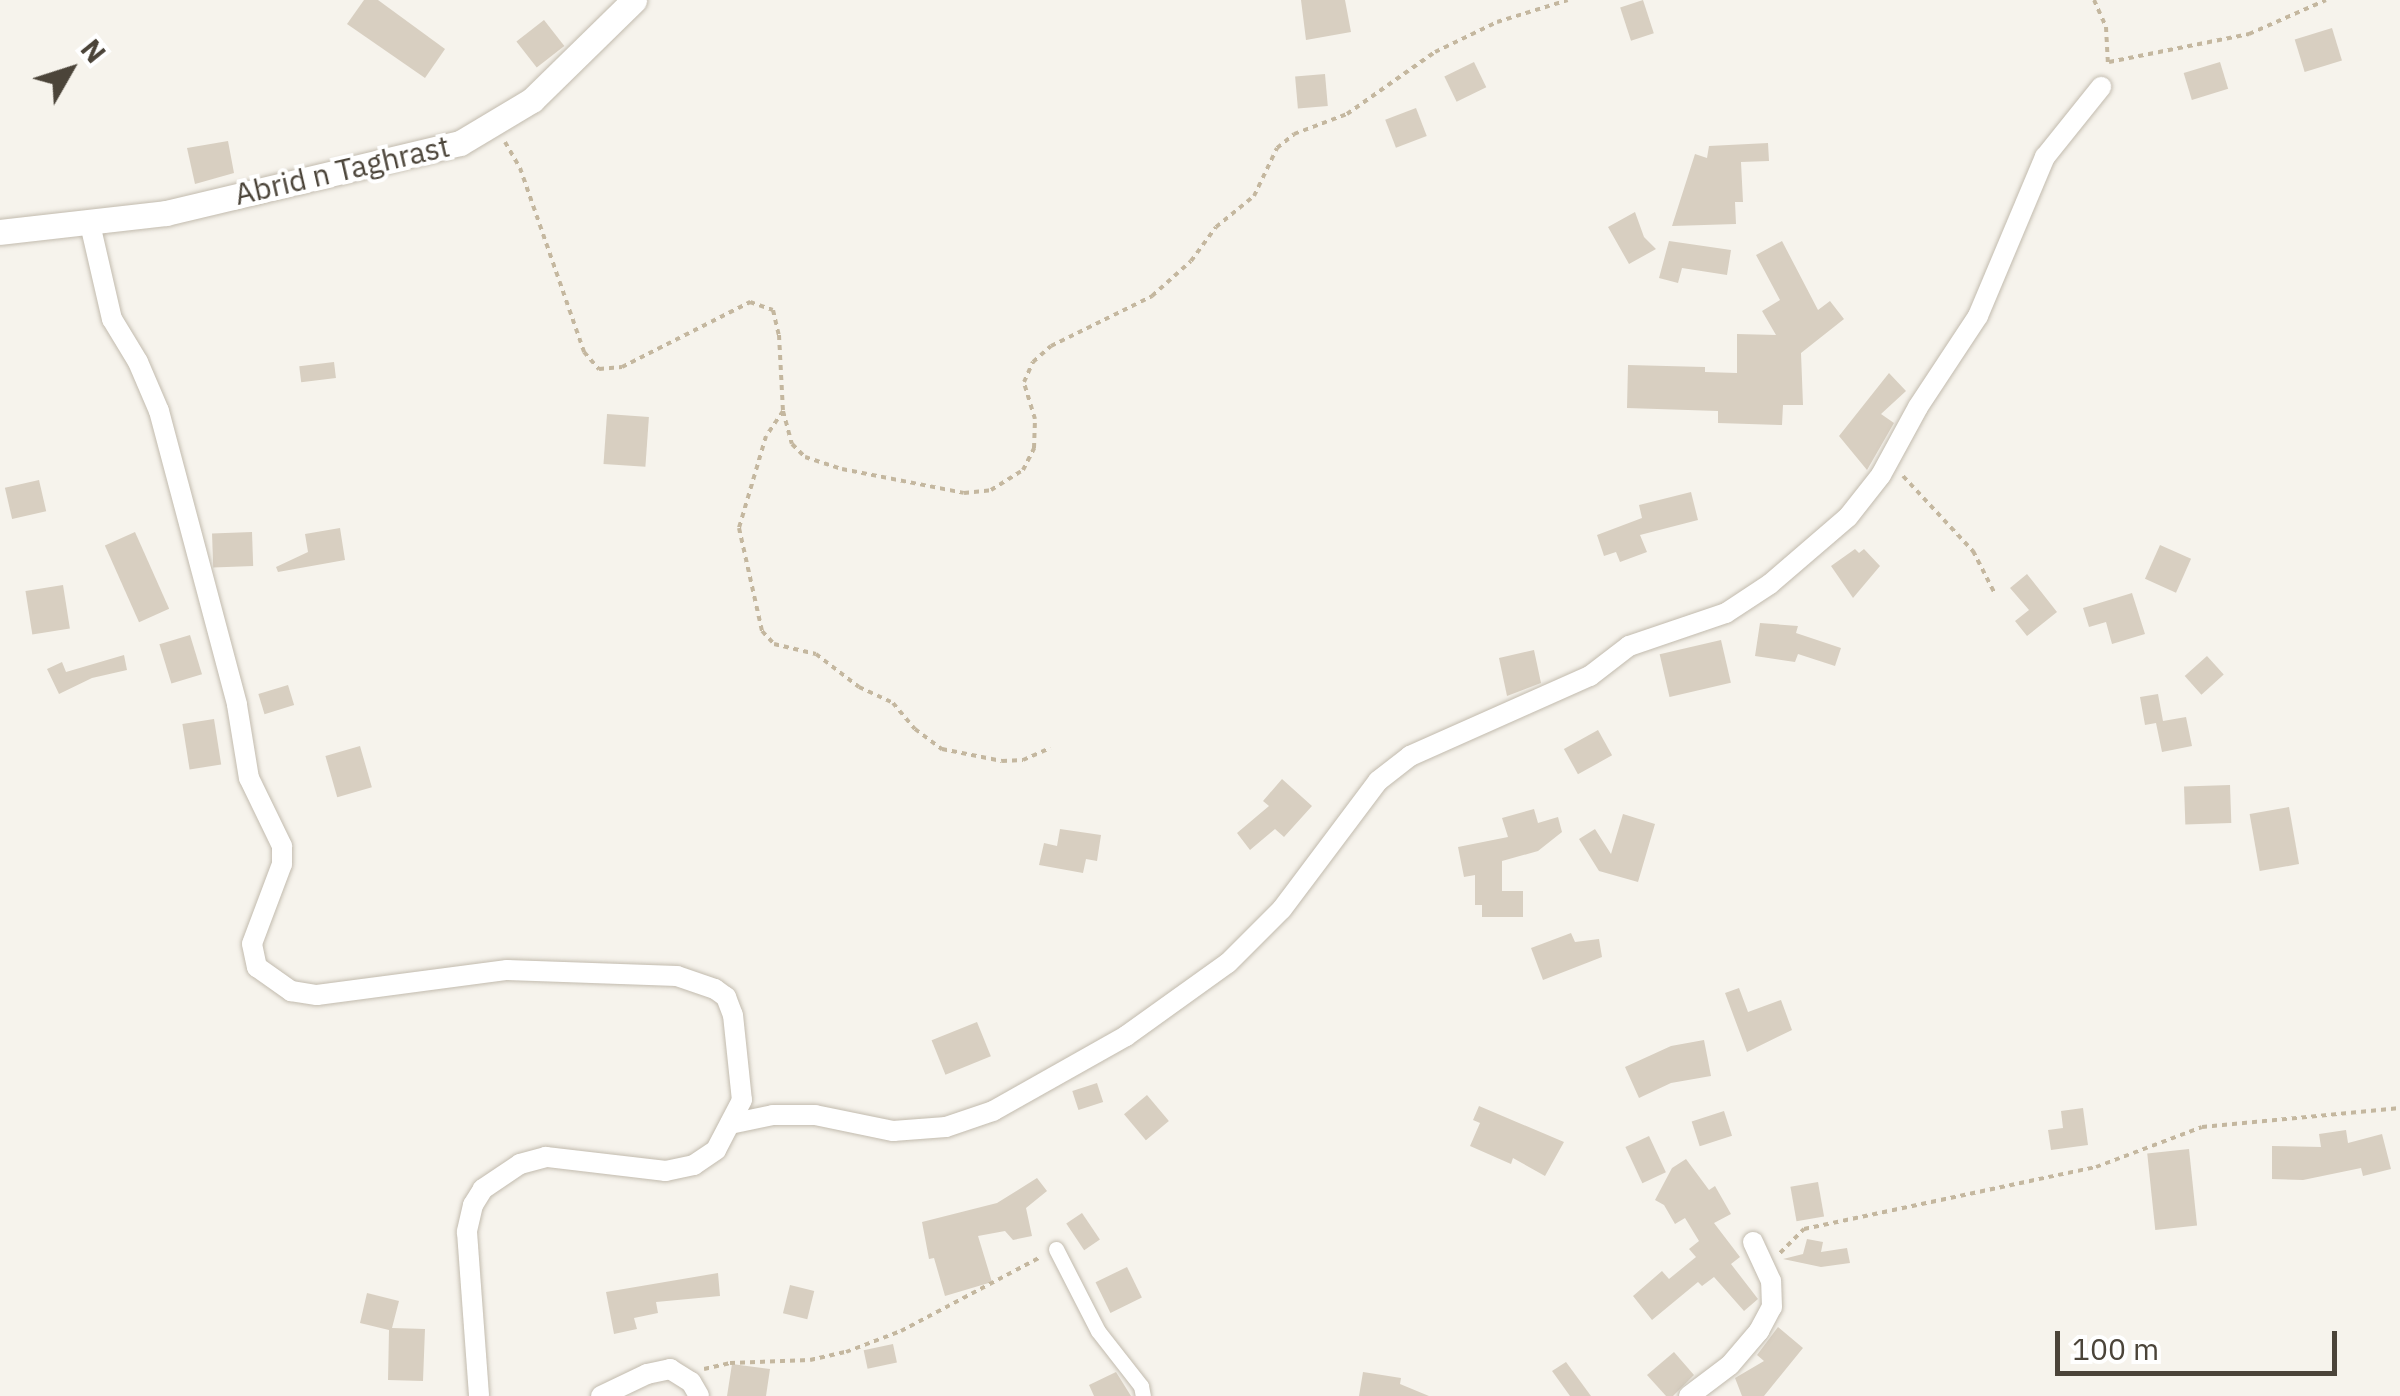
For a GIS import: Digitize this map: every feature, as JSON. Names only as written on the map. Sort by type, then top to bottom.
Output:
[{"type":"street","name":"Abrid n Taghrast","points":[[0,232],[166,212],[460,143],[532,100],[634,0]]},
{"type":"street","points":[[730,1124],[773,1116],[815,1115],[893,1130],[946,1127],[993,1111],[1126,1036],[1228,963],[1282,909],[1378,781],[1410,756],[1590,676],[1628,646],[1726,614],[1770,584],[1848,518],[1887,465],[1918,406],[1978,316],[2045,157],[2101,88]]},
{"type":"street","points":[[90,224],[112,319],[138,362],[158,411],[237,705],[249,778],[282,846],[282,864],[252,944],[256,967],[292,990],[317,995],[507,970],[614,971],[704,982],[726,998],[739,1046],[742,1100],[716,1150],[694,1165],[666,1171],[546,1157],[520,1164],[483,1190],[473,1206],[467,1232],[479,1396]]},
{"type":"street","points":[[1753,1242],[1771,1282]]},
{"type":"street","points":[[1056,1249],[1098,1332],[1140,1386],[1143,1396]]},
{"type":"street","points":[[1689,1396],[1730,1365],[1760,1331],[1772,1307],[1771,1282],[1779,1255]]},
{"type":"street","points":[[602,1396],[662,1370],[679,1372],[699,1396]]},
{"type":"path","points":[[495,125],[520,168],[584,352],[599,369],[622,367],[750,302],[773,310],[779,334],[783,411],[792,444],[805,457],[842,469],[964,493],[991,490],[1023,470],[1034,448],[1036,419],[1024,382],[1033,362],[1051,346],[1152,296],[1191,261],[1216,227],[1254,196],[1277,148],[1294,134],[1348,114],[1435,52],[1482,30],[1568,0]]},
{"type":"path","points":[[2094,0],[2106,27],[2109,62],[2101,88]]},
{"type":"path","points":[[2109,62],[2249,34],[2326,0]]},
{"type":"path","points":[[783,411],[766,436],[739,528],[762,631],[774,644],[816,654],[858,687],[892,703],[942,749],[1002,761],[1023,760],[1050,748]]},
{"type":"path","points":[[1887,465],[1914,484],[1973,551],[1994,592]]},
{"type":"path","points":[[1779,1255],[1804,1229],[2096,1166],[2202,1127],[2400,1108]]},
{"type":"path","points":[[686,1378],[730,1363],[810,1360],[846,1352],[901,1331],[1056,1249]]},
{"type":"building","points":[[364,0],[378,0],[445,49],[425,78],[347,24]]},
{"type":"building","points":[[1301,0],[1345,0],[1351,32],[1306,40]]},
{"type":"building","points":[[1643,0],[1654,33],[1631,41],[1620,7]]},
{"type":"building","points":[[544,20],[564,46],[537,68],[516,42]]},
{"type":"building","points":[[2332,28],[2342,61],[2305,72],[2295,39]]},
{"type":"building","points":[[1474,62],[1486,87],[1457,102],[1444,76]]},
{"type":"building","points":[[2220,62],[2228,89],[2192,100],[2184,73]]},
{"type":"building","points":[[1325,74],[1328,106],[1298,108],[1295,77]]},
{"type":"building","points":[[1416,108],[1427,136],[1396,148],[1385,120]]},
{"type":"building","points":[[228,141],[234,173],[195,184],[187,148]]},
{"type":"building","points":[[1768,143],[1769,161],[1741,162],[1743,202],[1735,202],[1736,224],[1672,226],[1695,154],[1707,158],[1709,146]]},
{"type":"building","points":[[1635,212],[1644,237],[1656,249],[1629,264],[1608,227]]},
{"type":"building","points":[[1669,241],[1731,250],[1727,275],[1682,268],[1678,283],[1659,278]]},
{"type":"building","points":[[1782,241],[1818,310],[1830,301],[1844,319],[1801,353],[1803,405],[1783,405],[1782,425],[1718,423],[1718,411],[1627,408],[1628,365],[1705,367],[1705,372],[1737,373],[1737,334],[1776,335],[1762,311],[1780,300],[1756,255]]},
{"type":"building","points":[[334,362],[336,378],[301,382],[299,366]]},
{"type":"building","points":[[1889,373],[1906,391],[1881,414],[1894,423],[1867,470],[1839,436]]},
{"type":"building","points":[[607,414],[649,417],[645,467],[604,464]]},
{"type":"building","points":[[39,480],[46,511],[12,519],[5,488]]},
{"type":"building","points":[[1691,492],[1698,520],[1640,535],[1647,552],[1620,562],[1616,552],[1604,556],[1597,535],[1642,518],[1639,505]]},
{"type":"building","points":[[340,528],[345,560],[278,572],[276,567],[308,552],[305,534]]},
{"type":"building","points":[[135,532],[169,609],[139,622],[105,545]]},
{"type":"building","points":[[252,532],[253,566],[213,567],[212,533]]},
{"type":"building","points":[[2160,545],[2191,559],[2176,593],[2145,579]]},
{"type":"building","points":[[1855,549],[1859,553],[1864,549],[1880,566],[1853,598],[1831,566]]},
{"type":"building","points":[[2027,574],[2057,612],[2027,636],[2015,621],[2029,610],[2010,588]]},
{"type":"building","points":[[63,585],[70,628],[32,634],[25,591]]},
{"type":"building","points":[[2132,593],[2145,634],[2112,644],[2106,622],[2089,627],[2083,608]]},
{"type":"building","points":[[1760,623],[1798,626],[1796,633],[1841,648],[1835,666],[1798,654],[1795,662],[1755,656]]},
{"type":"building","points":[[190,635],[202,674],[171,684],[159,644]]},
{"type":"building","points":[[1721,640],[1731,683],[1670,697],[1660,654]]},
{"type":"building","points":[[1534,650],[1541,683],[1507,696],[1499,658]]},
{"type":"building","points":[[124,655],[127,670],[92,678],[59,694],[47,669],[62,662],[66,672]]},
{"type":"building","points":[[2207,656],[2224,675],[2201,695],[2185,676]]},
{"type":"building","points":[[288,685],[294,705],[264,714],[258,694]]},
{"type":"building","points":[[2158,694],[2163,721],[2186,717],[2192,746],[2162,752],[2156,723],[2145,725],[2140,697]]},
{"type":"building","points":[[214,719],[221,764],[190,769],[182,724]]},
{"type":"building","points":[[1598,730],[1612,755],[1578,774],[1564,749]]},
{"type":"building","points":[[360,746],[372,787],[337,797],[325,756]]},
{"type":"building","points":[[1282,779],[1312,806],[1284,837],[1275,829],[1250,850],[1237,833],[1269,806],[1263,801]]},
{"type":"building","points":[[2230,785],[2231,823],[2185,825],[2184,787]]},
{"type":"building","points":[[2289,807],[2299,864],[2260,871],[2250,814]]},
{"type":"building","points":[[1534,809],[1538,823],[1558,817],[1562,832],[1538,851],[1502,861],[1502,891],[1523,891],[1523,917],[1482,917],[1482,905],[1475,905],[1475,875],[1464,877],[1458,847],[1508,837],[1502,818]]},
{"type":"building","points":[[1623,814],[1655,824],[1638,882],[1599,871],[1579,839],[1595,829],[1611,854]]},
{"type":"building","points":[[1060,829],[1101,835],[1097,861],[1086,859],[1083,873],[1039,865],[1044,843],[1057,846]]},
{"type":"building","points":[[1571,933],[1575,942],[1599,939],[1602,957],[1543,980],[1531,948]]},
{"type":"building","points":[[1739,988],[1748,1012],[1781,1000],[1792,1030],[1747,1052],[1725,993]]},
{"type":"building","points":[[977,1022],[991,1056],[945,1075],[932,1040]]},
{"type":"building","points":[[1704,1040],[1711,1076],[1671,1083],[1639,1098],[1625,1067],[1671,1046]]},
{"type":"building","points":[[1097,1083],[1103,1102],[1078,1110],[1072,1091]]},
{"type":"building","points":[[1147,1095],[1169,1121],[1146,1140],[1124,1114]]},
{"type":"building","points":[[1479,1106],[1564,1142],[1545,1176],[1513,1158],[1511,1164],[1470,1146],[1480,1123],[1473,1120]]},
{"type":"building","points":[[2083,1108],[2088,1145],[2051,1150],[2048,1130],[2063,1128],[2061,1111]]},
{"type":"building","points":[[1724,1111],[1732,1136],[1700,1146],[1692,1122]]},
{"type":"building","points":[[2346,1130],[2348,1143],[2382,1134],[2391,1169],[2363,1176],[2361,1168],[2303,1180],[2272,1179],[2272,1146],[2321,1147],[2319,1134]]},
{"type":"building","points":[[1649,1136],[1666,1172],[1642,1183],[1625,1147]]},
{"type":"building","points":[[2189,1149],[2197,1226],[2155,1230],[2147,1153]]},
{"type":"building","points":[[1686,1159],[1709,1190],[1715,1186],[1731,1214],[1714,1223],[1740,1257],[1731,1264],[1758,1299],[1744,1311],[1714,1277],[1702,1286],[1698,1282],[1652,1320],[1633,1296],[1662,1271],[1669,1279],[1696,1257],[1689,1249],[1699,1241],[1685,1218],[1675,1224],[1664,1205],[1655,1200],[1672,1168]]},
{"type":"building","points":[[1037,1178],[1047,1191],[1026,1208],[1032,1236],[1013,1240],[1005,1231],[978,1236],[992,1282],[945,1296],[934,1258],[929,1259],[922,1222],[997,1203]]},
{"type":"building","points":[[1818,1182],[1824,1216],[1797,1221],[1790,1187]]},
{"type":"building","points":[[1082,1213],[1100,1240],[1084,1250],[1066,1224]]},
{"type":"building","points":[[1807,1239],[1823,1242],[1821,1252],[1847,1248],[1850,1263],[1821,1267],[1783,1259],[1803,1254]]},
{"type":"building","points":[[1127,1267],[1142,1298],[1110,1313],[1096,1282]]},
{"type":"building","points":[[718,1273],[720,1296],[656,1302],[658,1313],[634,1318],[637,1329],[614,1334],[606,1292]]},
{"type":"building","points":[[790,1285],[814,1291],[807,1319],[783,1313]]},
{"type":"building","points":[[367,1293],[399,1301],[392,1328],[425,1329],[423,1381],[388,1380],[389,1330],[360,1323]]},
{"type":"building","points":[[1778,1327],[1803,1348],[1764,1396],[1742,1396],[1735,1378],[1764,1361],[1757,1355]]},
{"type":"building","points":[[893,1344],[897,1363],[868,1369],[864,1350]]},
{"type":"building","points":[[1674,1352],[1694,1375],[1673,1396],[1666,1396],[1647,1375]]},
{"type":"building","points":[[1566,1362],[1591,1396],[1570,1396],[1552,1371]]},
{"type":"building","points":[[732,1364],[770,1369],[766,1396],[727,1396]]},
{"type":"building","points":[[1116,1372],[1131,1396],[1094,1396],[1089,1385]]},
{"type":"building","points":[[1363,1372],[1401,1378],[1400,1384],[1429,1396],[1359,1396]]}]
